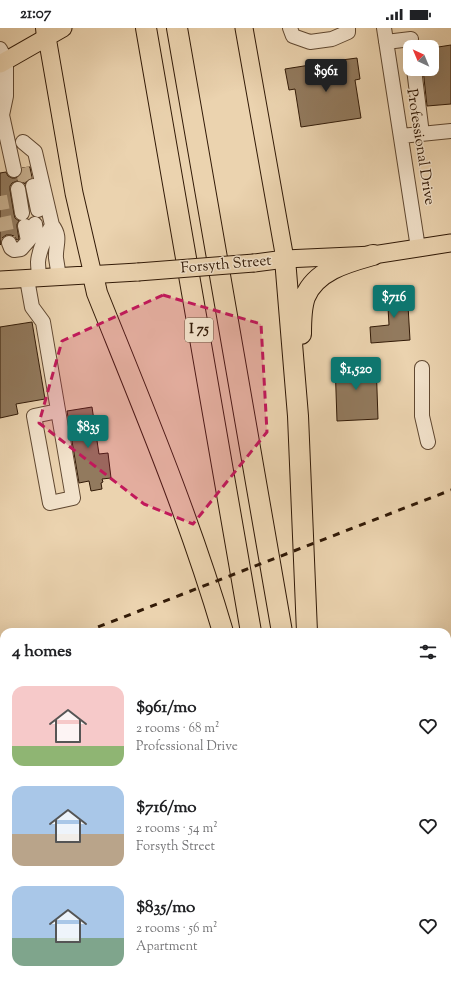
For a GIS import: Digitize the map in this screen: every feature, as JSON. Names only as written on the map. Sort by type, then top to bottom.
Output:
[{"type":"highway","name":"I 75","points":[[146,28],[250,628]]},
{"type":"highway","name":"I 75","points":[[177,28],[281,628]]},
{"type":"highway","points":[[298,416],[301,319],[305,297],[310,287],[324,274],[334,268],[373,255]]},
{"type":"highway","points":[[285,259],[298,416],[307,628]]},
{"type":"highway","points":[[93,275],[98,293],[182,510],[206,577],[222,628]]},
{"type":"main road","points":[[244,28],[285,259]]},
{"type":"main road","points":[[2,58],[52,31],[74,193],[93,275]]},
{"type":"main road","name":"Forsyth Street","points":[[0,280],[138,272],[254,263],[285,259],[373,255],[451,243]]},
{"type":"street","points":[[290,28],[293,36],[310,42],[332,39],[348,32],[348,28]]},
{"type":"street","points":[[385,35],[411,38]]},
{"type":"street","name":"Professional Drive","points":[[385,35],[418,248]]},
{"type":"street","points":[[2,58],[6,96],[1,115],[14,137],[22,168],[14,137]]},
{"type":"street","points":[[415,76],[422,134]]},
{"type":"street","points":[[401,136],[451,130]]},
{"type":"street","points":[[9,243],[11,248],[14,250],[21,249],[34,222],[35,152],[14,137]]},
{"type":"street","points":[[26,188],[34,222],[46,235],[40,250],[33,278],[32,308],[43,322],[73,498],[50,503],[34,416],[58,411]]},
{"type":"street","points":[[34,222],[56,230],[58,242],[56,257],[59,277]]},
{"type":"street","points":[[422,368],[422,416],[428,442]]},
{"type":"highlighted area","points":[[163,295],[261,324],[267,432],[193,524],[144,504],[39,423],[62,341]]},
{"type":"building","points":[[451,45],[451,104],[427,106],[424,76],[439,76],[439,47]]},
{"type":"building","points":[[357,58],[360,79],[355,80],[361,118],[301,127],[295,89],[289,90],[285,69],[310,65],[311,72],[335,68],[334,61]]},
{"type":"building","points":[[30,167],[32,178],[28,179],[25,184],[21,181],[17,181],[12,183],[10,186],[15,218],[19,221],[17,227],[19,239],[17,240],[14,236],[6,235],[2,238],[0,245],[0,173],[6,172],[8,176],[15,178],[20,176],[22,168]]},
{"type":"building","points":[[407,288],[410,340],[371,343],[370,327],[389,325],[387,289]]},
{"type":"building","points":[[32,322],[45,399],[16,404],[18,414],[0,418],[0,327]]},
{"type":"building","points":[[376,361],[378,419],[337,421],[335,362]]},
{"type":"building","points":[[92,407],[99,454],[108,453],[111,478],[102,479],[102,489],[91,491],[89,481],[79,483],[67,411]]},
{"type":"tunnel","points":[[22,168],[27,188]]},
{"type":"tunnel","points":[[0,196],[9,243]]},
{"type":"railway","points":[[95,628],[451,490]]}]
